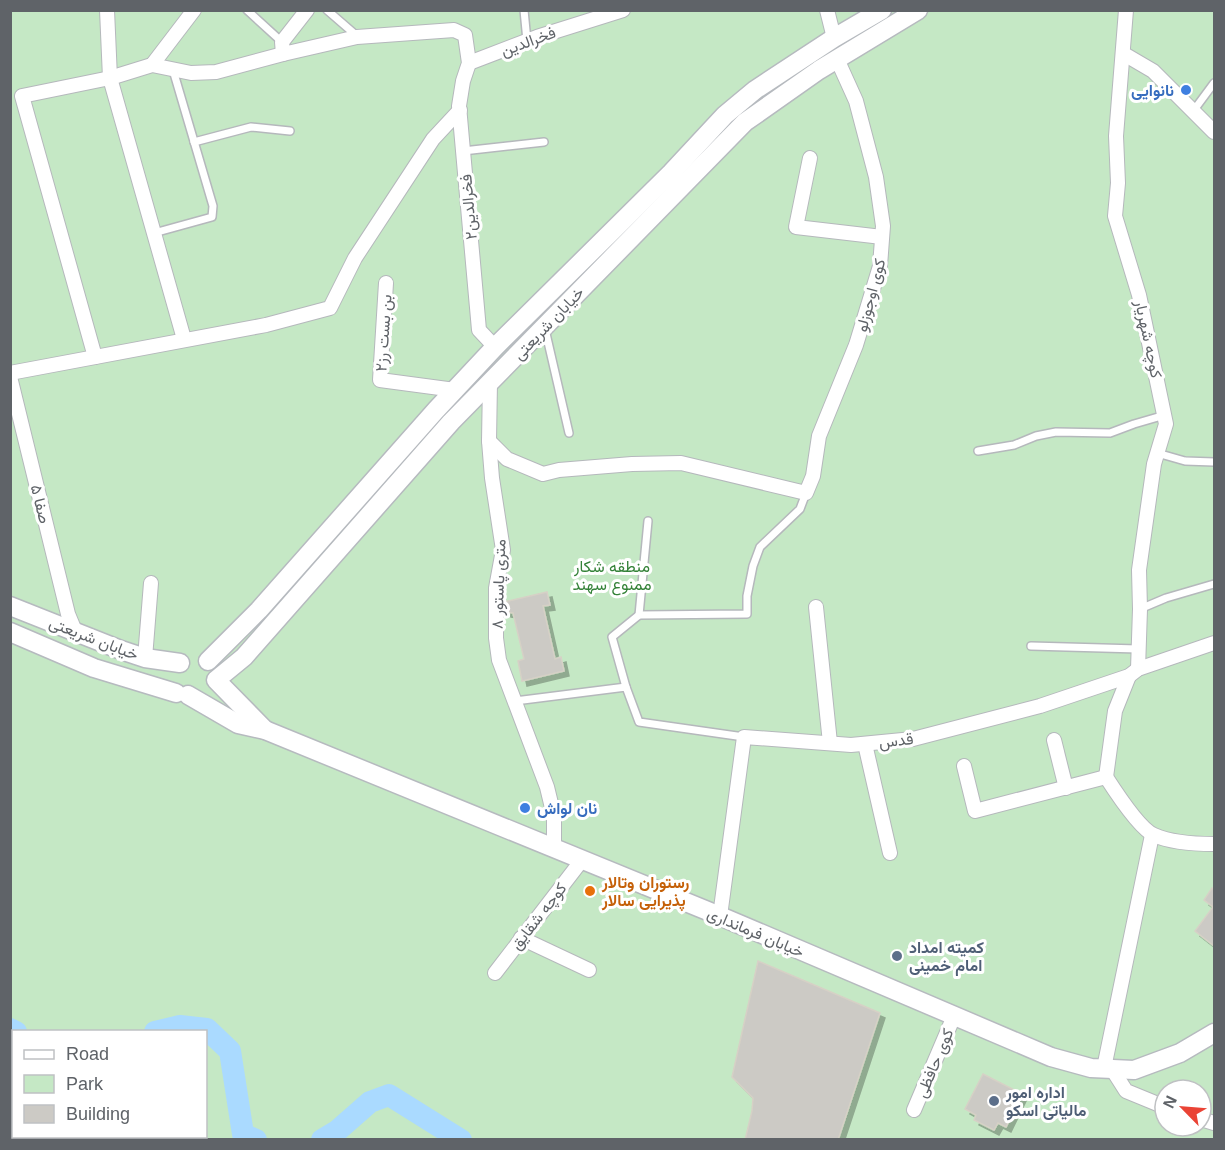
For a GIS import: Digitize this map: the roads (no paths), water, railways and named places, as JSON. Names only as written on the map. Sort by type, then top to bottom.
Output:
[{"type":"main road","name":"خیابان شریعتی","points":[[208,661],[259,610],[495,347],[733,109],[755,90],[834,38],[882,10]]},
{"type":"main road","name":"خیابان شریعتی","points":[[216,680],[244,657],[451,422],[745,122],[837,59],[918,10]]},
{"type":"main road","points":[[610,232],[623,247]]},
{"type":"main road","name":"خیابان شریعتی","points":[[10,606],[121,650],[145,658],[180,663]]},
{"type":"main road","points":[[259,610],[273,624]]},
{"type":"main road","name":"خیابان شریعتی","points":[[10,632],[94,668],[182,694]]},
{"type":"main road","points":[[200,659],[208,661],[216,667],[216,680],[206,690],[182,694],[170,688],[168,676],[174,666],[200,659]]},
{"type":"main road","name":"خیابان فرمانداری","points":[[216,680],[265,730]]},
{"type":"main road","name":"خیابان فرمانداری","points":[[182,694],[238,724],[265,730],[720,916],[1051,1057],[1091,1068],[1134,1070],[1180,1053],[1215,1033]]},
{"type":"street","points":[[107,10],[110,78],[184,339]]},
{"type":"street","points":[[152,65],[194,10]]},
{"type":"street","points":[[282,48],[307,10]]},
{"type":"street","name":"فخرالدین","points":[[469,63],[527,41],[623,10]]},
{"type":"street","points":[[827,10],[834,38]]},
{"type":"street","name":"کوچه شهریار","points":[[1126,10],[1116,136],[1118,183],[1115,216],[1139,295],[1166,424],[1157,453],[1149,496],[1139,570],[1138,649],[1133,672]]},
{"type":"street","points":[[95,357],[22,96],[110,78],[152,65],[191,73],[216,72],[282,48],[357,37],[454,30],[465,35],[469,63]]},
{"type":"street","points":[[1124,54],[1153,71],[1215,132]]},
{"type":"street","name":"کوی اوجوزلو","points":[[806,493],[813,476],[819,436],[856,345],[880,266],[883,226],[876,177],[856,101],[837,59]]},
{"type":"street","name":"فخرالدین۲","points":[[469,63],[463,81],[460,110],[479,330],[495,347]]},
{"type":"street","points":[[10,375],[184,339],[266,325],[330,308],[355,258],[433,139],[460,110]]},
{"type":"street","points":[[810,158],[796,227],[882,237]]},
{"type":"street","name":"بن بست رز۲","points":[[386,283],[380,380],[455,390]]},
{"type":"street","name":"صفا ۵","points":[[10,375],[65,603],[75,631]]},
{"type":"street","name":"۸ متری پاستور","points":[[490,382],[489,441],[502,550],[496,588],[496,638],[499,660],[547,787],[554,816],[554,849]]},
{"type":"street","points":[[489,441],[507,459],[543,474],[559,470],[632,464],[681,463],[806,493]]},
{"type":"street","points":[[145,658],[151,583]]},
{"type":"street","points":[[816,608],[830,743]]},
{"type":"street","name":"قدس","points":[[744,737],[851,745],[913,739],[1040,706],[1215,643]]},
{"type":"street","points":[[1133,672],[1115,711],[1106,777],[1123,804],[1152,835],[1192,844],[1215,844]]},
{"type":"street","points":[[720,916],[744,737]]},
{"type":"street","points":[[1054,740],[1066,788]]},
{"type":"street","points":[[865,744],[890,853]]},
{"type":"street","points":[[964,766],[975,812],[1106,777]]},
{"type":"street","points":[[1152,835],[1108,1069],[1126,1091],[1153,1102]]},
{"type":"street","name":"کوچه شقایق","points":[[495,973],[582,860]]},
{"type":"street","points":[[521,938],[589,970]]},
{"type":"street","name":"کوی حافظی","points":[[914,1110],[954,1016]]},
{"type":"lane","points":[[248,10],[282,48]]},
{"type":"lane","points":[[327,10],[357,37]]},
{"type":"lane","points":[[524,10],[527,41]]},
{"type":"lane","points":[[154,233],[212,217],[213,206],[173,69]]},
{"type":"lane","points":[[1194,110],[1215,83]]},
{"type":"lane","points":[[194,142],[251,127],[290,132]]},
{"type":"lane","points":[[464,151],[544,142]]},
{"type":"lane","points":[[544,326],[569,433]]},
{"type":"lane","points":[[978,451],[1014,445],[1036,436],[1056,432],[1110,433],[1165,415]]},
{"type":"lane","points":[[1157,453],[1185,461],[1215,462]]},
{"type":"lane","points":[[744,737],[639,722],[612,637],[639,615],[747,614],[749,586],[760,547],[800,509],[806,493]]},
{"type":"lane","points":[[639,615],[648,521]]},
{"type":"lane","points":[[1140,609],[1166,598],[1215,584]]},
{"type":"lane","points":[[1031,646],[1138,649]]},
{"type":"lane","points":[[515,702],[626,687]]},
{"type":"waterway","points":[[163,1030],[180,1026],[207,1029],[230,1051],[243,1134],[256,1140]]},
{"type":"waterway","points":[[322,1140],[337,1131],[370,1102],[389,1095],[461,1140]]},
{"type":"place","name":"نانوایی","points":[[1186,90]]},
{"type":"place","name":"نان لواش","points":[[525,808]]},
{"type":"place","name":"رستوران وتالار پذیرایی سالار","points":[[590,891]]},
{"type":"place","name":"کمیته امداد امام خمینی","points":[[897,956]]},
{"type":"place","name":"اداره امور مالیاتی اسکو","points":[[994,1101]]},
{"type":"park label","name":"منطقه شکار ممنوع سهند","points":[[612,575]]}]
